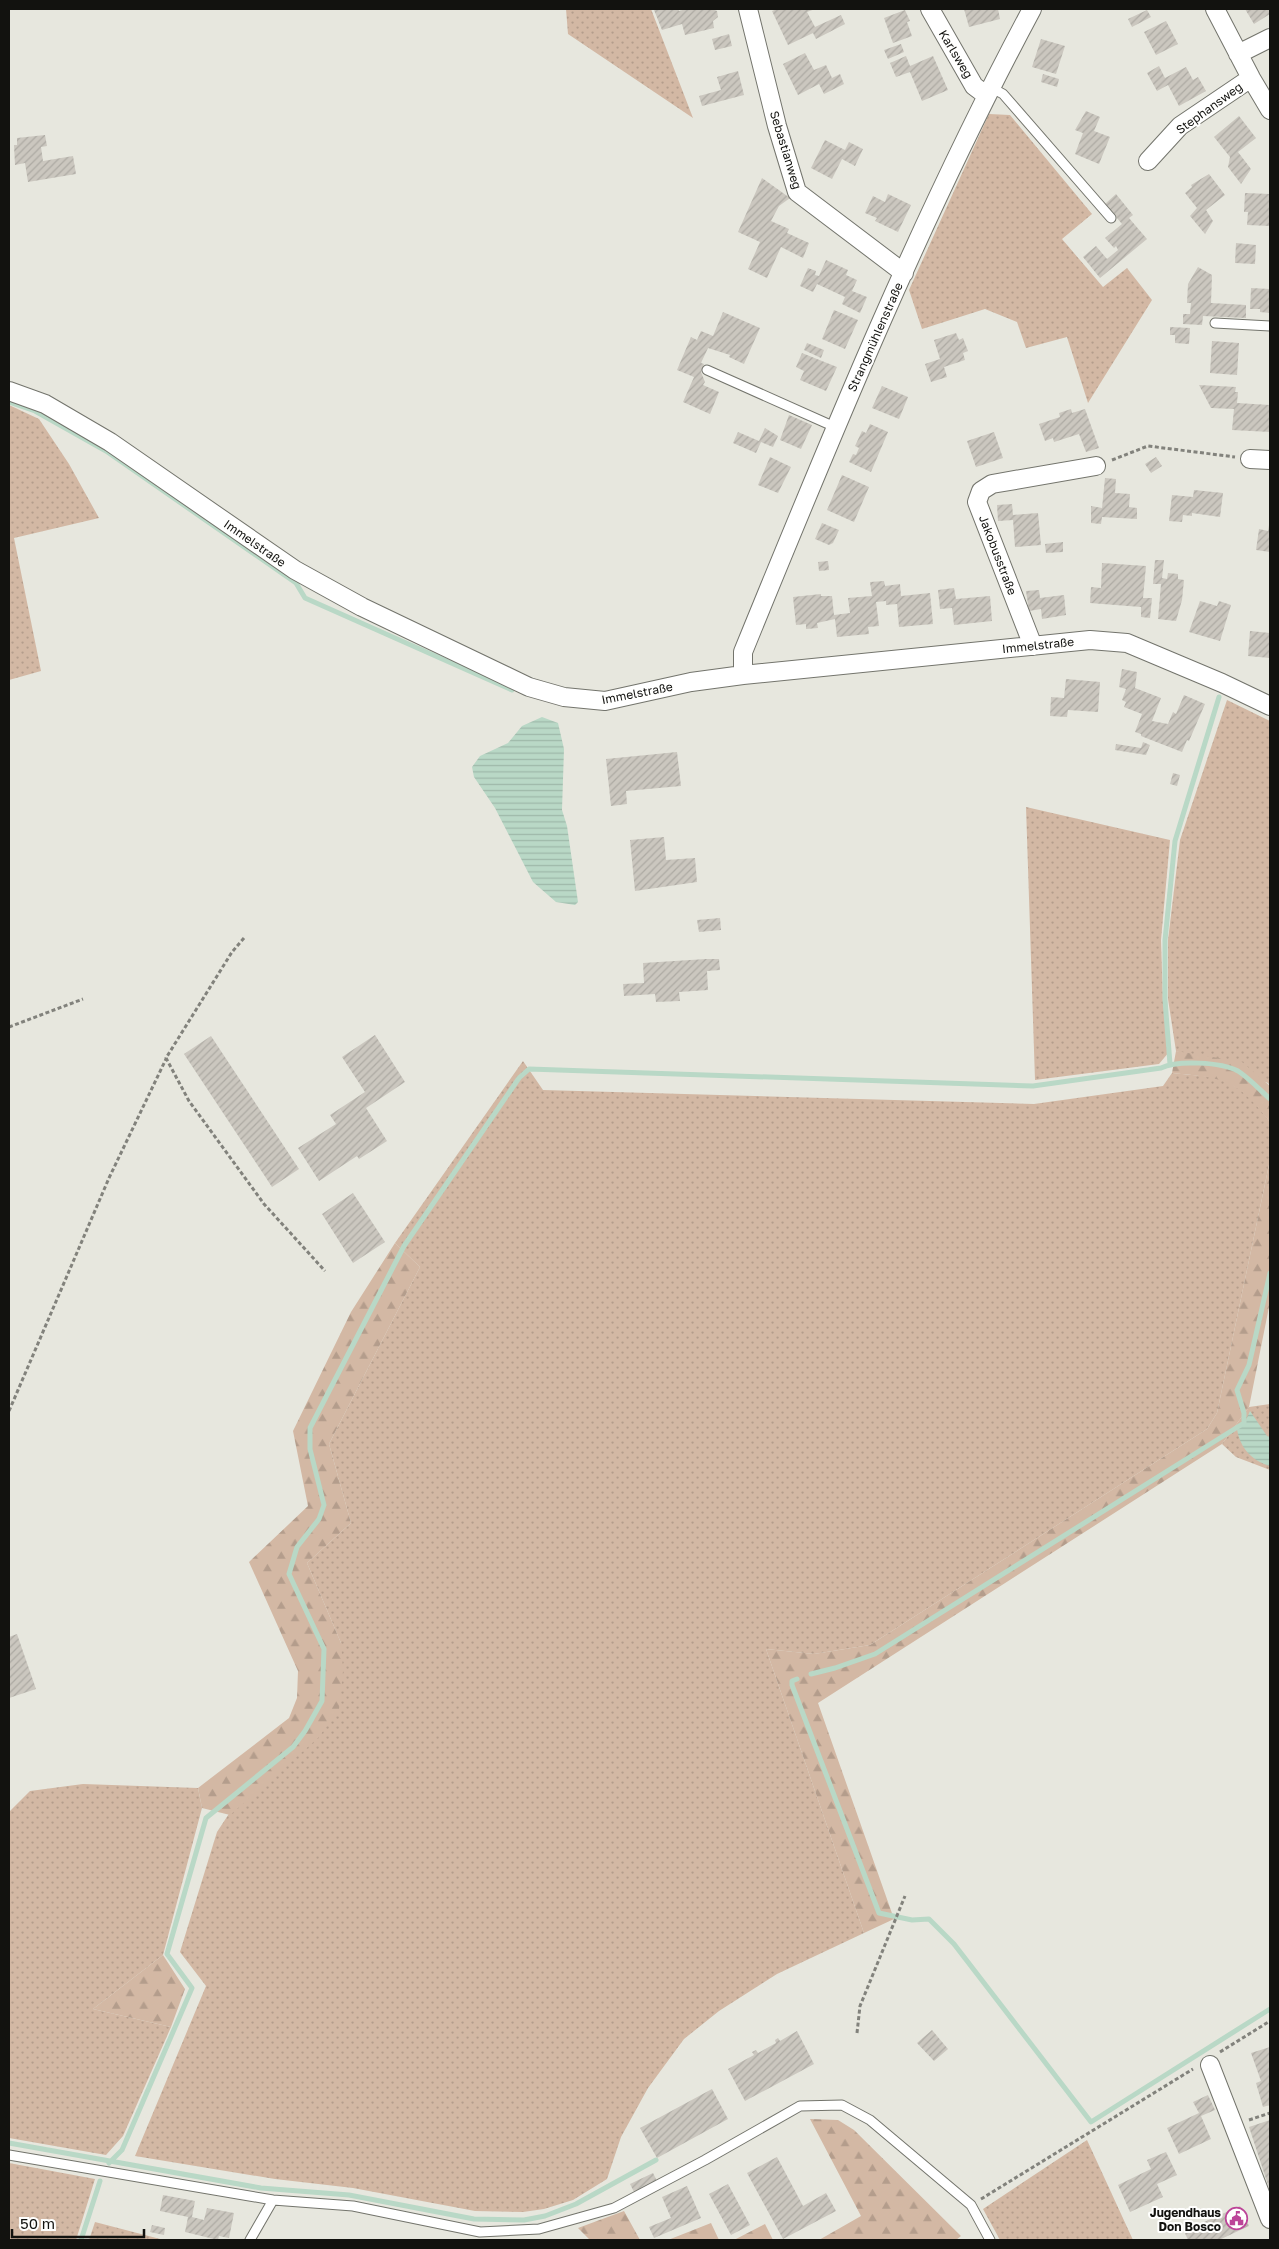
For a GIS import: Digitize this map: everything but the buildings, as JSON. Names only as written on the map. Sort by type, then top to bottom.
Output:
[{"type":"street","name":"Sebastianweg","points":[[748,9],[777,126],[797,192],[904,273]]},
{"type":"street","name":"Karlsweg","points":[[930,9],[974,86],[988,91]]},
{"type":"street","name":"Strangmühlenstraße","points":[[743,674],[743,652],[836,427],[904,273],[988,91],[1032,9]]},
{"type":"street","name":"Stephansweg","points":[[1215,9],[1270,110]]},
{"type":"street","points":[[1238,54],[1270,38]]},
{"type":"street","name":"Stephansweg","points":[[1148,161],[1180,126],[1251,78]]},
{"type":"street","name":"Immelstraße","points":[[9,391],[45,404],[110,442],[294,570],[362,607],[529,687],[564,697],[605,701],[691,682],[743,674],[1090,640],[1127,643],[1222,683],[1270,706]]},
{"type":"street","points":[[1250,459],[1270,460]]},
{"type":"street","name":"Jakobusstraße","points":[[1033,646],[977,502],[981,491],[992,484],[1096,466]]},
{"type":"street","points":[[1208,2062],[1235,2125],[1270,2219]]},
{"type":"lane","points":[[988,91],[1004,94],[1111,218]]},
{"type":"lane","points":[[1214,323],[1270,326]]},
{"type":"lane","points":[[707,370],[836,427]]},
{"type":"lane","points":[[9,2155],[273,2200],[353,2206],[480,2232],[539,2229],[614,2208],[705,2160],[800,2106],[842,2105],[870,2120],[971,2205],[990,2240]]},
{"type":"lane","points":[[250,2240],[273,2200]]},
{"type":"path","points":[[1096,466],[1148,446],[1250,459]]},
{"type":"path","points":[[9,1411],[109,1178],[166,1058],[232,952],[244,938]]},
{"type":"path","points":[[9,1027],[83,999]]},
{"type":"path","points":[[166,1058],[189,1101],[264,1204],[325,1271]]},
{"type":"path","points":[[856,2033],[860,2006],[905,1896]]},
{"type":"path","points":[[971,2205],[1208,2062],[1270,2021]]},
{"type":"path","points":[[1235,2125],[1270,2113]]},
{"type":"green space","points":[[566,9],[651,9],[693,118],[568,34]]},
{"type":"green space","points":[[989,114],[1010,115],[1092,214],[1062,239],[1103,287],[1127,268],[1152,300],[1088,403],[1067,337],[1026,348],[1017,322],[985,309],[922,329],[909,290]]},
{"type":"green space","points":[[9,405],[39,419],[69,464],[99,518],[14,538],[41,671],[9,680]]},
{"type":"green space","points":[[1227,700],[1270,721],[1270,1086],[1268,1083],[1176,1051],[1168,999],[1168,940],[1180,840]]},
{"type":"green space","points":[[1026,807],[1170,840],[1161,940],[1163,1001],[1169,1052],[1159,1064],[1035,1080]]},
{"type":"green space","points":[[1176,1051],[1242,1062],[1270,1086],[1270,1122],[1248,1097],[1228,1083],[1217,1079],[1172,1073]]},
{"type":"green space","points":[[523,1061],[543,1090],[1034,1104],[1163,1086],[1172,1073],[1213,1077],[1230,1083],[1251,1097],[1270,1122],[1270,1160],[1217,1413],[1207,1429],[870,1645],[814,1654],[766,1649],[864,1933],[777,1974],[719,2011],[684,2039],[648,2088],[621,2137],[607,2179],[573,2200],[544,2209],[523,2212],[475,2211],[353,2188],[275,2179],[135,2156],[206,1986],[180,1952],[217,1832],[341,1643],[307,1563],[351,1523],[329,1444],[420,1267],[395,1243]]},
{"type":"green space","points":[[1270,1160],[1270,1302],[1249,1407],[1222,1444],[818,1703],[894,1919],[864,1933],[766,1649],[814,1654],[870,1645],[1207,1429],[1217,1413]]},
{"type":"green space","points":[[395,1243],[420,1267],[329,1444],[351,1523],[307,1563],[341,1643],[343,1671],[339,1709],[318,1738],[230,1815],[202,1808],[198,1788],[289,1718],[297,1698],[298,1671],[249,1562],[308,1506],[293,1431],[351,1312]]},
{"type":"green space","points":[[1270,1404],[1270,1470],[1236,1457],[1222,1444],[1249,1407]]},
{"type":"green space","points":[[83,1784],[198,1788],[202,1808],[163,1955],[93,2009],[171,2027],[123,2136],[106,2155],[9,2138],[9,1812],[30,1791]]},
{"type":"green space","points":[[163,1955],[185,1989],[171,2027],[93,2009]]},
{"type":"green space","points":[[810,2119],[838,2120],[854,2130],[961,2236],[956,2240],[819,2240],[861,2216]]},
{"type":"green space","points":[[1087,2140],[1133,2240],[1000,2240],[983,2209]]},
{"type":"green space","points":[[9,2163],[95,2179],[76,2240],[9,2240]]},
{"type":"green space","points":[[624,2211],[640,2240],[590,2240],[578,2228]]},
{"type":"green space","points":[[95,2222],[164,2240],[89,2240]]},
{"type":"green space","points":[[711,2223],[719,2240],[668,2240]]},
{"type":"green space","points":[[765,2224],[773,2240],[734,2240]]},
{"type":"shaded area","points":[[542,717],[558,723],[564,749],[562,810],[567,826],[578,902],[575,905],[556,902],[533,882],[495,808],[474,777],[472,767],[480,756],[508,743],[522,726]]},
{"type":"shaded area","points":[[1250,1411],[1267,1436],[1270,1437],[1270,1466],[1252,1457],[1241,1442],[1237,1429],[1246,1420]]},
{"type":"waterway","points":[[9,402],[35,411],[106,451],[296,583],[305,598],[512,690]]},
{"type":"waterway","points":[[1170,1064],[1165,1000],[1165,940],[1175,841],[1219,697]]},
{"type":"waterway","points":[[109,2163],[122,2150],[192,1988],[167,1954],[206,1818],[293,1747],[305,1731],[322,1701],[324,1649],[289,1574],[297,1547],[319,1519],[324,1505],[310,1449],[310,1428],[404,1246],[519,1078],[529,1069],[1033,1086],[1161,1068],[1168,1065],[1199,1063],[1238,1071],[1270,1099]]},
{"type":"waterway","points":[[811,1674],[875,1654],[1244,1423],[1244,1413],[1237,1390],[1249,1365],[1270,1273]]},
{"type":"waterway","points":[[797,1679],[792,1681],[792,1685],[879,1913],[912,1920],[929,1919],[954,1944],[1091,2122],[1270,2009]]},
{"type":"waterway","points":[[9,2143],[261,2188],[349,2195],[474,2219],[524,2220],[545,2216],[576,2204],[656,2160]]},
{"type":"waterway","points":[[81,2240],[100,2181]]},
{"type":"place","name":"Jugendhaus Don Bosco","points":[[1237,2219]]}]
